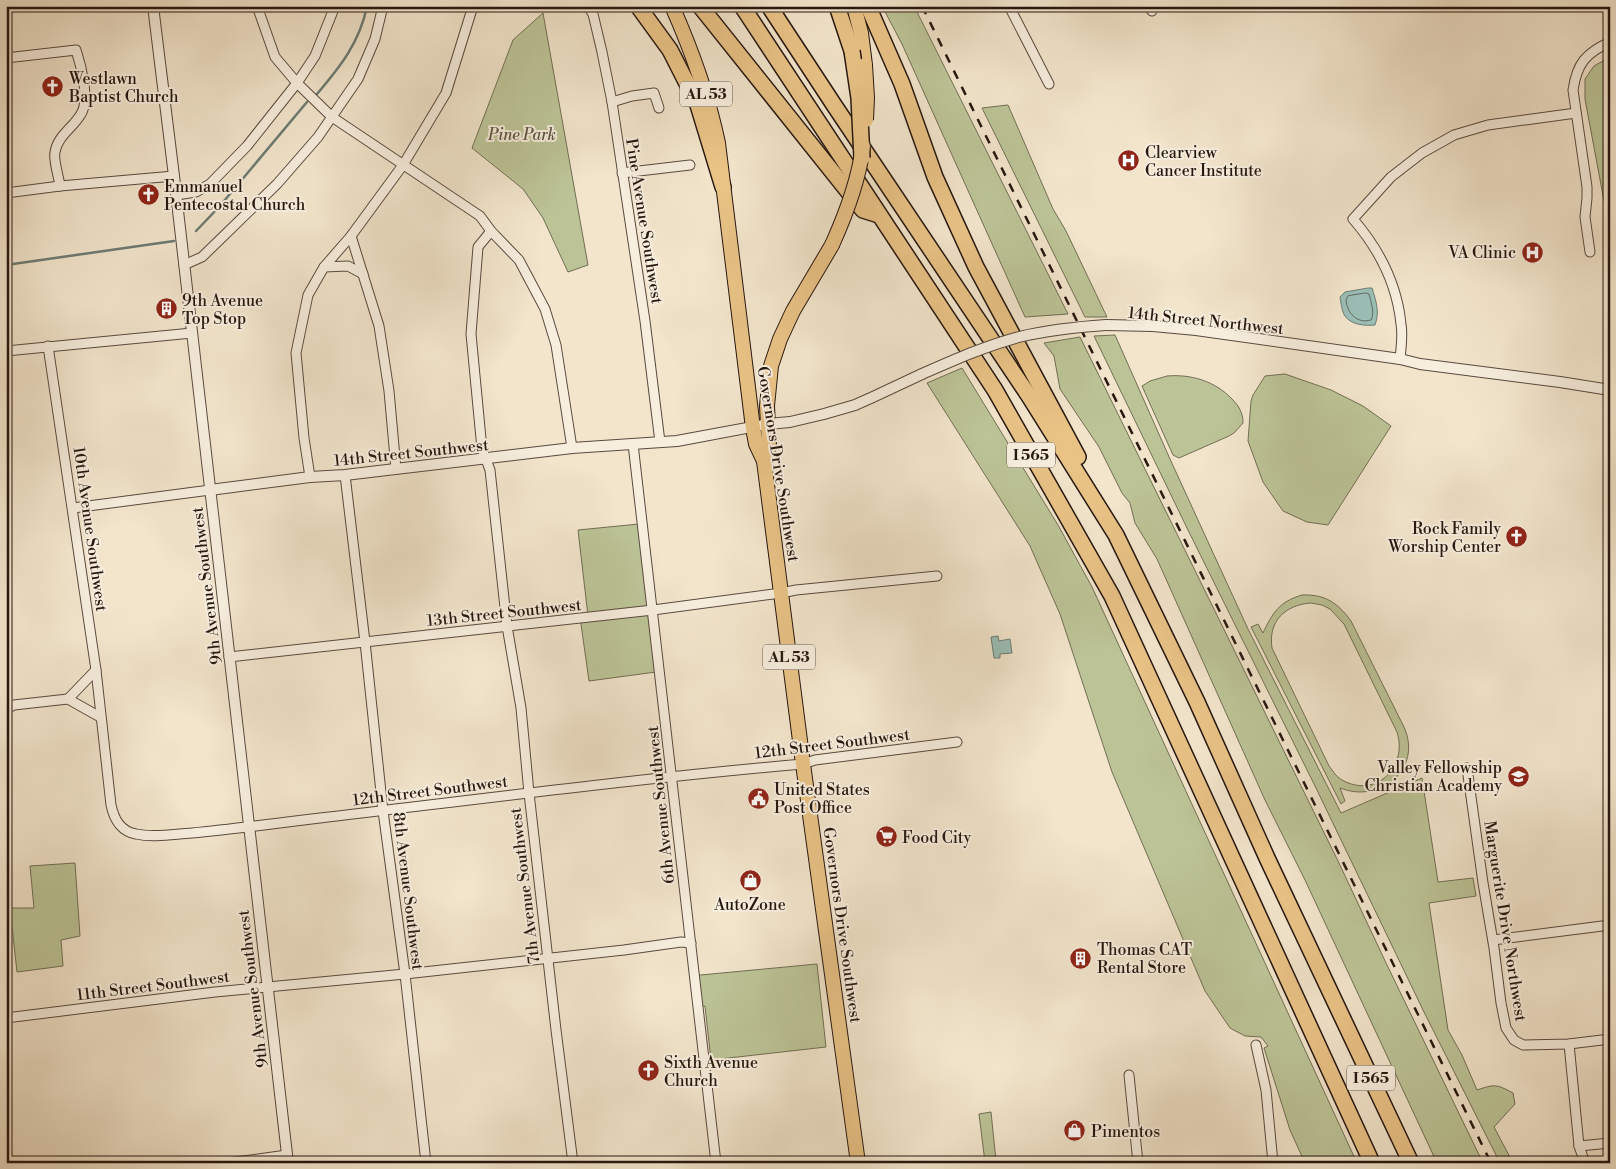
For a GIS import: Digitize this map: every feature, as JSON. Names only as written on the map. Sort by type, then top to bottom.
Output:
[{"type":"highway","points":[[638,6],[670,50],[698,105],[723,187]]},
{"type":"highway","points":[[700,6],[863,210],[879,215]]},
{"type":"highway","name":"I 565","points":[[742,6],[995,390],[1112,596],[1372,1163]]},
{"type":"highway","name":"I 565","points":[[769,6],[1029,396],[1116,535],[1197,702],[1287,900],[1411,1163]]},
{"type":"highway","points":[[837,6],[852,51],[859,98],[862,158]]},
{"type":"highway","points":[[868,6],[902,84],[936,177],[976,268],[1069,440],[1116,535]]},
{"type":"main road","name":"AL 53","points":[[672,6],[691,48],[711,110],[718,143],[723,187]]},
{"type":"main road","name":"AL 53","points":[[764,461],[769,446],[768,391],[771,366],[780,338],[793,311],[832,245],[854,188],[862,158],[867,98],[866,65],[854,6]]},
{"type":"main road","name":"Governors Drive Southwest","points":[[723,187],[753,428],[756,444],[764,461],[803,764],[858,1163]]},
{"type":"street","name":"9th Avenue Southwest","points":[[153,6],[288,1159]]},
{"type":"street","points":[[257,6],[275,57],[297,83],[332,117],[480,216],[491,231],[519,260],[545,309],[556,345],[572,448]]},
{"type":"street","points":[[176,195],[196,192],[210,184],[247,146],[297,83],[314,56],[335,6]]},
{"type":"street","points":[[184,265],[202,257],[277,184],[318,137],[358,79],[375,39],[383,6]]},
{"type":"street","points":[[310,477],[304,438],[296,353],[308,295],[324,267],[351,236],[404,165],[446,93],[473,6]]},
{"type":"street","name":"Pine Avenue Southwest","points":[[588,6],[593,14],[612,102],[645,321],[660,442]]},
{"type":"street","points":[[1009,6],[1049,84]]},
{"type":"street","points":[[1590,252],[1585,217],[1587,187],[1573,90],[1579,67],[1587,55],[1610,42]]},
{"type":"street","points":[[6,58],[76,50],[80,64],[85,101],[82,114],[59,140],[54,153],[60,186]]},
{"type":"street","points":[[612,102],[632,96],[654,93],[659,108]]},
{"type":"street","points":[[1400,359],[1402,325],[1396,296],[1388,272],[1371,241],[1353,219],[1391,177],[1422,153],[1454,135],[1488,125],[1576,113]]},
{"type":"street","points":[[622,173],[690,165]]},
{"type":"street","points":[[6,193],[60,186],[174,176]]},
{"type":"street","name":"7th Avenue Southwest","points":[[491,231],[478,247],[471,334],[482,449],[490,470],[508,626],[521,708],[528,793],[573,1163]]},
{"type":"street","points":[[351,236],[379,326],[396,468]]},
{"type":"street","points":[[324,267],[348,266],[363,274]]},
{"type":"street","name":"14th Street Northwest","points":[[753,428],[768,424],[797,421],[840,410],[873,398],[966,355],[1018,338],[1069,328],[1106,325],[1153,326],[1196,330],[1400,359],[1420,364],[1610,390]]},
{"type":"street","points":[[6,351],[192,333]]},
{"type":"street","name":"10th Avenue Southwest","points":[[48,346],[96,670],[100,717]]},
{"type":"street","name":"14th Street Southwest","points":[[73,508],[310,477],[345,475],[572,448],[677,441],[753,428]]},
{"type":"street","name":"6th Avenue Southwest","points":[[633,444],[716,1163]]},
{"type":"street","name":"8th Avenue Southwest","points":[[345,475],[366,642],[383,811],[405,974],[426,1163]]},
{"type":"street","name":"13th Street Southwest","points":[[230,657],[653,610],[781,594],[796,590],[937,576]]},
{"type":"street","points":[[68,699],[96,670]]},
{"type":"street","points":[[6,709],[22,704],[68,699],[100,717]]},
{"type":"street","name":"12th Street Southwest","points":[[100,717],[114,818],[121,827],[134,834],[151,836],[383,811],[671,776],[803,764],[815,760],[957,742]]},
{"type":"street","name":"Marguerite Drive Northwest","points":[[1467,768],[1482,883],[1493,940],[1506,1028],[1514,1040],[1522,1045],[1568,1044],[1610,1039]]},
{"type":"street","points":[[1493,940],[1610,925]]},
{"type":"street","name":"11th Street Southwest","points":[[6,1018],[215,992],[405,974],[681,942],[691,943]]},
{"type":"street","points":[[1568,1044],[1579,1146],[1585,1163]]},
{"type":"street","points":[[1256,1045],[1266,1090],[1273,1163]]},
{"type":"street","points":[[1129,1075],[1138,1163]]},
{"type":"street","points":[[1579,1146],[1610,1143]]},
{"type":"street","points":[[228,1163],[288,1159]]},
{"type":"green space","points":[[882,6],[914,6],[1068,314],[1025,317],[902,44]]},
{"type":"green space","name":"Pine Park","points":[[543,13],[588,265],[568,272],[543,218],[523,189],[472,148],[513,40]]},
{"type":"green space","points":[[1610,57],[1610,233],[1585,99],[1585,79],[1594,66]]},
{"type":"green space","points":[[1008,105],[1053,209],[1066,231],[1107,317],[1085,317],[982,108]]},
{"type":"green space","points":[[1115,335],[1248,629],[1341,813],[1422,778],[1438,882],[1473,878],[1476,896],[1429,903],[1448,1030],[1462,1055],[1477,1090],[1495,1086],[1513,1093],[1515,1104],[1494,1127],[1513,1163],[1500,1163],[1424,1012],[1094,336]]},
{"type":"green space","points":[[1080,337],[1338,861],[1483,1163],[1437,1163],[1305,880],[1265,800],[1157,559],[1135,523],[1130,503],[1122,493],[1099,447],[1060,389],[1054,356],[1044,343]]},
{"type":"green space","points":[[962,368],[1058,525],[1092,587],[1357,1163],[1305,1163],[1290,1130],[1264,1048],[1268,1046],[1261,1037],[1245,1036],[1230,1028],[1205,991],[1112,772],[1060,614],[1030,546],[927,383]]},
{"type":"green space","points":[[1285,374],[1331,390],[1363,406],[1391,426],[1328,525],[1307,522],[1283,511],[1263,482],[1248,441],[1253,395],[1265,376]]},
{"type":"green space","points":[[1167,376],[1185,376],[1210,383],[1237,404],[1243,423],[1229,436],[1179,458],[1173,455],[1142,386],[1150,381]]},
{"type":"green space","points":[[639,524],[656,672],[589,681],[580,617],[588,616],[578,530]]},
{"type":"green space","points":[[1310,595],[1324,598],[1341,609],[1351,621],[1404,727],[1408,742],[1408,756],[1403,769],[1394,779],[1383,787],[1370,791],[1355,792],[1340,788],[1345,801],[1341,804],[1251,627],[1258,624],[1263,633],[1278,609],[1294,598]],"holes":[[[1302,604],[1322,605],[1330,609],[1344,624],[1397,732],[1398,757],[1393,768],[1377,782],[1355,785],[1336,776],[1329,766],[1272,648],[1271,638],[1280,616],[1293,607]]]},
{"type":"green space","points":[[75,863],[80,936],[61,940],[63,966],[17,972],[10,908],[34,908],[30,866]]},
{"type":"green space","points":[[817,964],[826,1047],[711,1060],[705,1006],[694,1007],[690,976]]},
{"type":"green space","points":[[991,1112],[996,1161],[985,1162],[979,1114]]},
{"type":"water","points":[[1372,288],[1376,302],[1377,316],[1375,325],[1363,325],[1351,321],[1344,314],[1341,305],[1340,297],[1345,292]]},
{"type":"water","points":[[998,636],[999,641],[1010,639],[1012,653],[1000,654],[1000,658],[994,658],[991,637]]},
{"type":"waterway","points":[[317,94],[334,74],[354,43],[367,6]]},
{"type":"waterway","points":[[196,231],[219,207],[307,102]]},
{"type":"waterway","points":[[6,265],[174,241]]},
{"type":"railway","points":[[922,6],[1491,1163]]},
{"type":"place","name":"Westlawn Baptist Church","points":[[53,87]]},
{"type":"place","name":"Clearview Cancer Institute","points":[[1129,161]]},
{"type":"place","name":"Emmanuel Pentecostal Church","points":[[148,195]]},
{"type":"place","name":"VA Clinic","points":[[1532,252]]},
{"type":"place","name":"9th Avenue Top Stop","points":[[166,309]]},
{"type":"place","name":"Rock Family Worship Center","points":[[1517,537]]},
{"type":"place","name":"Valley Fellowship Christian Academy","points":[[1518,776]]},
{"type":"place","name":"United States Post Office","points":[[758,798]]},
{"type":"place","name":"Food City","points":[[886,837]]},
{"type":"place","name":"AutoZone","points":[[750,880]]},
{"type":"place","name":"Thomas CAT Rental Store","points":[[1081,958]]},
{"type":"place","name":"Sixth Avenue Church","points":[[648,1071]]},
{"type":"place","name":"Pimentos","points":[[1075,1131]]}]
